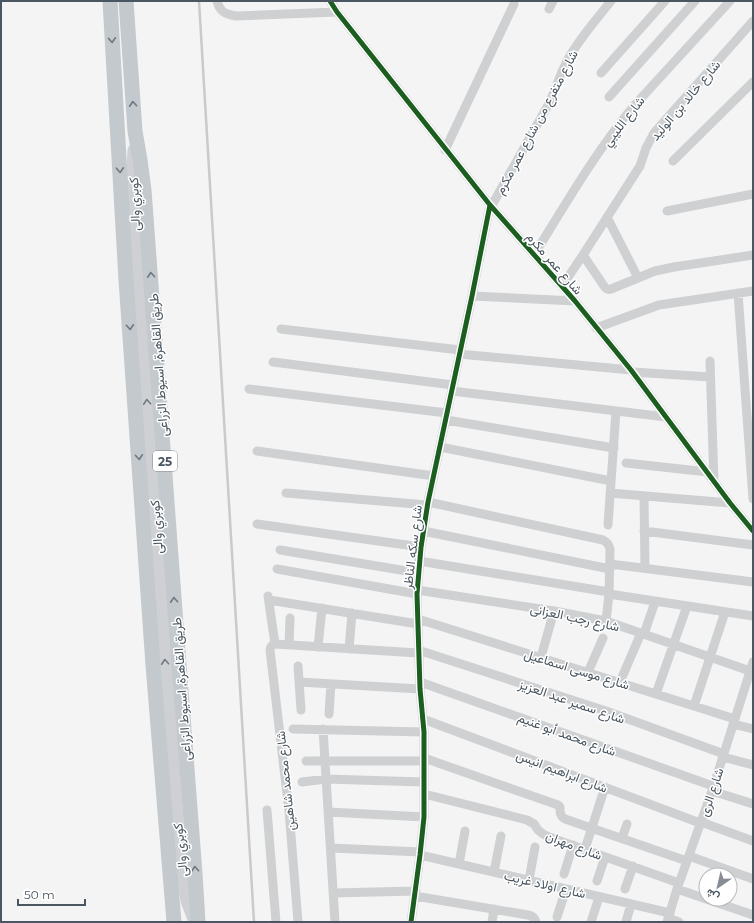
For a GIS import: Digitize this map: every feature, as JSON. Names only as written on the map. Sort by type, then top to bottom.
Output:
[{"type":"highway","name":"طريق القاهرة, اسيوط الزراعى","points":[[110,1],[152,665],[174,922]]},
{"type":"highway","name":"طريق القاهرة, اسيوط الزراعى","points":[[126,1],[135,131],[144,190],[195,873],[196,922]]},
{"type":"main road","name":"كوبري والى","points":[[149,608],[165,746],[173,862],[182,902],[190,922]]},
{"type":"street","points":[[217,1],[218,7],[226,14],[236,16],[337,12]]},
{"type":"street","name":"شارع عمر مكرم","points":[[330,1],[445,150],[491,206],[562,286],[632,371],[714,482],[753,531]]},
{"type":"street","name":"شارع متفرع من شارع عمر مكرم","points":[[491,206],[553,96],[567,61],[611,1]]},
{"type":"street","points":[[601,73],[665,1]]},
{"type":"street","points":[[609,97],[695,1]]},
{"type":"street","name":"شارع الليبي","points":[[534,255],[602,147],[621,120],[730,1]]},
{"type":"street","points":[[445,150],[514,4]]},
{"type":"street","name":"شارع خالد بن الوليد","points":[[562,286],[640,166],[646,148],[654,133],[753,21]]},
{"type":"street","points":[[673,161],[753,82]]},
{"type":"street","points":[[667,210],[753,194]]},
{"type":"street","name":"شارع سكه الناظر","points":[[411,922],[416,893],[424,817],[424,732],[418,652],[417,592],[419,562],[428,504],[491,206]]},
{"type":"street","points":[[607,217],[638,278]]},
{"type":"street","points":[[583,255],[608,290],[655,271],[753,255]]},
{"type":"street","points":[[596,328],[659,305],[753,291]]},
{"type":"street","points":[[738,293],[753,500]]},
{"type":"street","points":[[472,296],[575,302]]},
{"type":"street","points":[[281,329],[460,352],[632,371],[710,377]]},
{"type":"street","points":[[710,361],[714,482]]},
{"type":"street","points":[[273,362],[666,417]]},
{"type":"street","points":[[249,389],[446,416],[614,448]]},
{"type":"street","points":[[608,526],[616,411]]},
{"type":"street","points":[[440,447],[611,481]]},
{"type":"street","points":[[257,451],[434,476]]},
{"type":"street","points":[[626,463],[708,472]]},
{"type":"street","points":[[286,493],[428,504],[603,540],[607,542],[610,549],[609,593],[606,621]]},
{"type":"street","points":[[610,493],[730,503]]},
{"type":"street","points":[[644,496],[646,568]]},
{"type":"street","points":[[257,524],[421,547]]},
{"type":"street","points":[[423,531],[610,566],[646,568],[753,582]]},
{"type":"street","points":[[644,531],[753,545]]},
{"type":"street","points":[[280,550],[419,573]]},
{"type":"street","points":[[419,562],[655,602],[753,616]]},
{"type":"street","name":"شارع رجب العزانى","points":[[277,569],[417,592],[554,611],[606,621],[710,657],[752,666]]},
{"type":"street","name":"شارع موسى اسماعيل","points":[[275,644],[268,598],[352,613],[418,622],[620,682],[694,706],[753,729]]},
{"type":"street","points":[[620,682],[643,633],[655,602]]},
{"type":"street","points":[[656,694],[687,606]]},
{"type":"street","points":[[318,647],[322,608]]},
{"type":"street","points":[[541,658],[554,611]]},
{"type":"street","points":[[694,706],[725,612]]},
{"type":"street","points":[[349,649],[352,613]]},
{"type":"street","points":[[289,645],[290,618]]},
{"type":"street","points":[[588,672],[603,638]]},
{"type":"street","name":"شارع سمير عبد العزيز","points":[[275,644],[418,652],[606,712],[723,756],[753,765]]},
{"type":"street","name":"شارع محمد شاهين","points":[[275,644],[270,647],[270,650],[289,811],[298,922]]},
{"type":"street","points":[[298,666],[301,710]]},
{"type":"street","name":"شارع الرى","points":[[668,918],[713,788],[734,721],[748,693],[752,666]]},
{"type":"street","name":"شارع محمد أبو غنيم","points":[[299,682],[420,686],[713,788],[753,804]]},
{"type":"street","points":[[329,714],[331,684]]},
{"type":"street","name":"شارع ابراهيم انيس","points":[[423,719],[753,841]]},
{"type":"street","points":[[293,729],[424,732]]},
{"type":"street","points":[[323,729],[335,922]]},
{"type":"street","points":[[306,761],[424,759],[558,805],[560,807],[560,814],[562,817],[592,828],[753,879]]},
{"type":"street","points":[[302,782],[326,780],[424,782]]},
{"type":"street","points":[[585,849],[605,787]]},
{"type":"street","name":"شارع مهران","points":[[424,794],[527,820],[534,824],[543,834],[632,866],[678,886],[753,915]]},
{"type":"street","points":[[267,810],[276,922]]},
{"type":"street","points":[[328,812],[424,817]]},
{"type":"street","points":[[622,838],[627,824]]},
{"type":"street","points":[[459,864],[465,831]]},
{"type":"street","points":[[494,872],[501,836]]},
{"type":"street","points":[[564,874],[573,845]]},
{"type":"street","points":[[529,880],[535,847]]},
{"type":"street","name":"شارع اولاد غريب","points":[[331,848],[420,853],[459,864],[631,904],[679,922]]},
{"type":"street","points":[[598,881],[606,857]]},
{"type":"street","points":[[625,889],[632,866]]},
{"type":"street","points":[[557,916],[566,889]]},
{"type":"street","points":[[333,893],[416,893],[528,915],[532,916],[536,922]]},
{"type":"street","points":[[591,922],[599,897]]},
{"type":"street","points":[[626,922],[631,904]]},
{"type":"street","points":[[492,922],[494,909]]},
{"type":"railway","points":[[199,1],[254,922]]},
{"type":"cycle path","points":[[330,1],[337,12],[490,205],[575,301],[631,370],[730,503],[753,531]]},
{"type":"cycle path","points":[[411,922],[424,817],[424,732],[420,689],[417,594],[421,547],[428,502],[490,205]]}]
